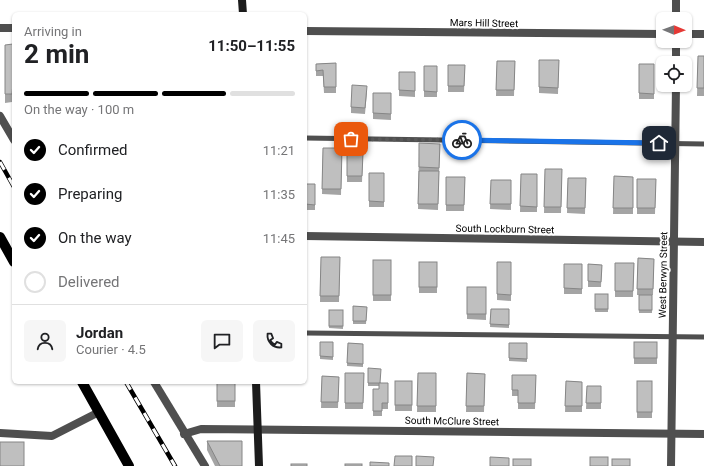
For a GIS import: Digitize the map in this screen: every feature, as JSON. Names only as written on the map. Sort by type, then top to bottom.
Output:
[{"type":"main road","points":[[0,237],[12,258]]},
{"type":"main road","points":[[83,384],[129,466]]},
{"type":"street","points":[[242,0],[243,12]]},
{"type":"street","points":[[676,0],[676,12]]},
{"type":"street","points":[[0,28],[12,28]]},
{"type":"street","name":"Mars Hill Street","points":[[307,31],[656,34]]},
{"type":"street","points":[[692,34],[704,34]]},
{"type":"street","name":"West Berwyn Street","points":[[671,466],[676,92]]},
{"type":"street","points":[[0,116],[12,137]]},
{"type":"street","name":"South Lockburn Street","points":[[307,236],[704,242]]},
{"type":"street","points":[[155,384],[184,434],[205,466]]},
{"type":"street","points":[[256,384],[259,466]]},
{"type":"street","points":[[0,433],[52,436],[99,412]]},
{"type":"street","name":"South McClure Street","points":[[184,434],[201,429],[704,434]]},
{"type":"lane","points":[[307,138],[704,144]]},
{"type":"lane","points":[[307,334],[704,337]]},
{"type":"building","points":[[12,44],[12,94],[5,94],[5,45]]},
{"type":"building","points":[[698,56],[704,56],[704,88],[697,88]]},
{"type":"building","points":[[539,60],[559,60],[558,88],[539,87]]},
{"type":"building","points":[[497,61],[515,61],[514,90],[496,90]]},
{"type":"building","points":[[336,63],[336,87],[324,87],[323,70],[316,71],[316,64]]},
{"type":"building","points":[[639,64],[654,64],[654,94],[639,93]]},
{"type":"building","points":[[448,65],[465,65],[464,86],[448,86]]},
{"type":"building","points":[[424,66],[437,66],[437,92],[424,91]]},
{"type":"building","points":[[399,72],[415,72],[415,91],[399,90]]},
{"type":"building","points":[[352,85],[367,86],[365,108],[351,107]]},
{"type":"building","points":[[373,93],[391,93],[391,114],[373,113]]},
{"type":"building","points":[[419,143],[440,144],[439,168],[419,167]]},
{"type":"building","points":[[323,148],[342,148],[341,189],[322,189]]},
{"type":"building","points":[[347,153],[363,153],[362,176],[347,176]]},
{"type":"building","points":[[545,169],[562,169],[561,207],[544,207]]},
{"type":"building","points":[[419,171],[439,171],[438,204],[418,204]]},
{"type":"building","points":[[369,173],[384,173],[384,202],[369,201]]},
{"type":"building","points":[[521,174],[537,174],[537,207],[520,206]]},
{"type":"building","points":[[614,176],[633,177],[633,208],[613,208]]},
{"type":"building","points":[[446,177],[465,177],[464,205],[446,205]]},
{"type":"building","points":[[568,178],[586,178],[585,208],[567,208]]},
{"type":"building","points":[[637,179],[656,179],[655,208],[637,208]]},
{"type":"building","points":[[491,180],[511,180],[511,204],[490,204]]},
{"type":"building","points":[[307,184],[315,184],[315,205],[307,204]]},
{"type":"building","points":[[321,257],[340,257],[339,296],[320,296]]},
{"type":"building","points":[[638,258],[654,259],[653,289],[637,289]]},
{"type":"building","points":[[373,260],[391,260],[391,295],[373,295]]},
{"type":"building","points":[[419,262],[437,262],[437,287],[419,287]]},
{"type":"building","points":[[497,262],[511,262],[511,295],[497,294]]},
{"type":"building","points":[[615,263],[634,263],[633,291],[615,291]]},
{"type":"building","points":[[564,264],[582,264],[582,289],[564,288]]},
{"type":"building","points":[[588,264],[602,265],[601,282],[588,281]]},
{"type":"building","points":[[467,287],[486,287],[486,314],[467,314]]},
{"type":"building","points":[[595,294],[608,294],[608,309],[595,309]]},
{"type":"building","points":[[639,295],[652,295],[652,310],[639,310]]},
{"type":"building","points":[[353,306],[367,307],[366,321],[353,321]]},
{"type":"building","points":[[491,309],[509,309],[509,325],[490,324]]},
{"type":"building","points":[[329,310],[343,310],[343,326],[329,326]]},
{"type":"building","points":[[320,342],[333,342],[333,357],[320,356]]},
{"type":"building","points":[[634,342],[657,342],[657,358],[634,358]]},
{"type":"building","points":[[348,343],[363,344],[363,364],[347,363]]},
{"type":"building","points":[[509,343],[527,343],[527,359],[509,358]]},
{"type":"building","points":[[368,368],[381,369],[380,383],[368,383]]},
{"type":"building","points":[[345,373],[364,373],[363,403],[345,403]]},
{"type":"building","points":[[418,373],[436,373],[436,406],[417,406]]},
{"type":"building","points":[[467,373],[485,374],[484,406],[466,406]]},
{"type":"building","points":[[512,375],[536,375],[535,403],[518,403],[518,390],[512,390]]},
{"type":"building","points":[[322,376],[339,377],[338,402],[321,402]]},
{"type":"building","points":[[395,381],[412,381],[412,405],[395,405]]},
{"type":"building","points":[[566,381],[582,382],[582,406],[565,406]]},
{"type":"building","points":[[637,381],[652,381],[652,412],[637,412]]},
{"type":"building","points":[[379,383],[388,383],[388,403],[382,403],[382,411],[373,411],[373,389],[379,389]]},
{"type":"building","points":[[217,384],[235,384],[235,401],[217,401]]},
{"type":"building","points":[[587,386],[601,386],[601,403],[586,403]]},
{"type":"building","points":[[207,441],[242,441],[242,466],[220,466]]},
{"type":"building","points":[[0,442],[24,442],[24,466],[0,466]]},
{"type":"building","points":[[395,456],[412,456],[412,466],[394,466]]},
{"type":"building","points":[[416,456],[434,457],[433,466],[416,466]]},
{"type":"building","points":[[490,457],[509,458],[509,466],[490,466]]},
{"type":"building","points":[[590,457],[608,457],[608,466],[590,466]]},
{"type":"building","points":[[513,459],[531,459],[531,466],[513,466]]},
{"type":"building","points":[[612,459],[630,459],[630,466],[612,466]]},
{"type":"building","points":[[370,462],[389,463],[389,466],[370,466]]},
{"type":"building","points":[[291,464],[307,464],[307,466],[291,466]]},
{"type":"building","points":[[345,464],[362,464],[362,466],[345,466]]},
{"type":"railway","points":[[0,162],[12,183]]},
{"type":"railway","points":[[127,384],[175,466]]},
{"type":"way so far","points":[[351,139],[462,140]]},
{"type":"route","points":[[462,140],[659,143]]}]
